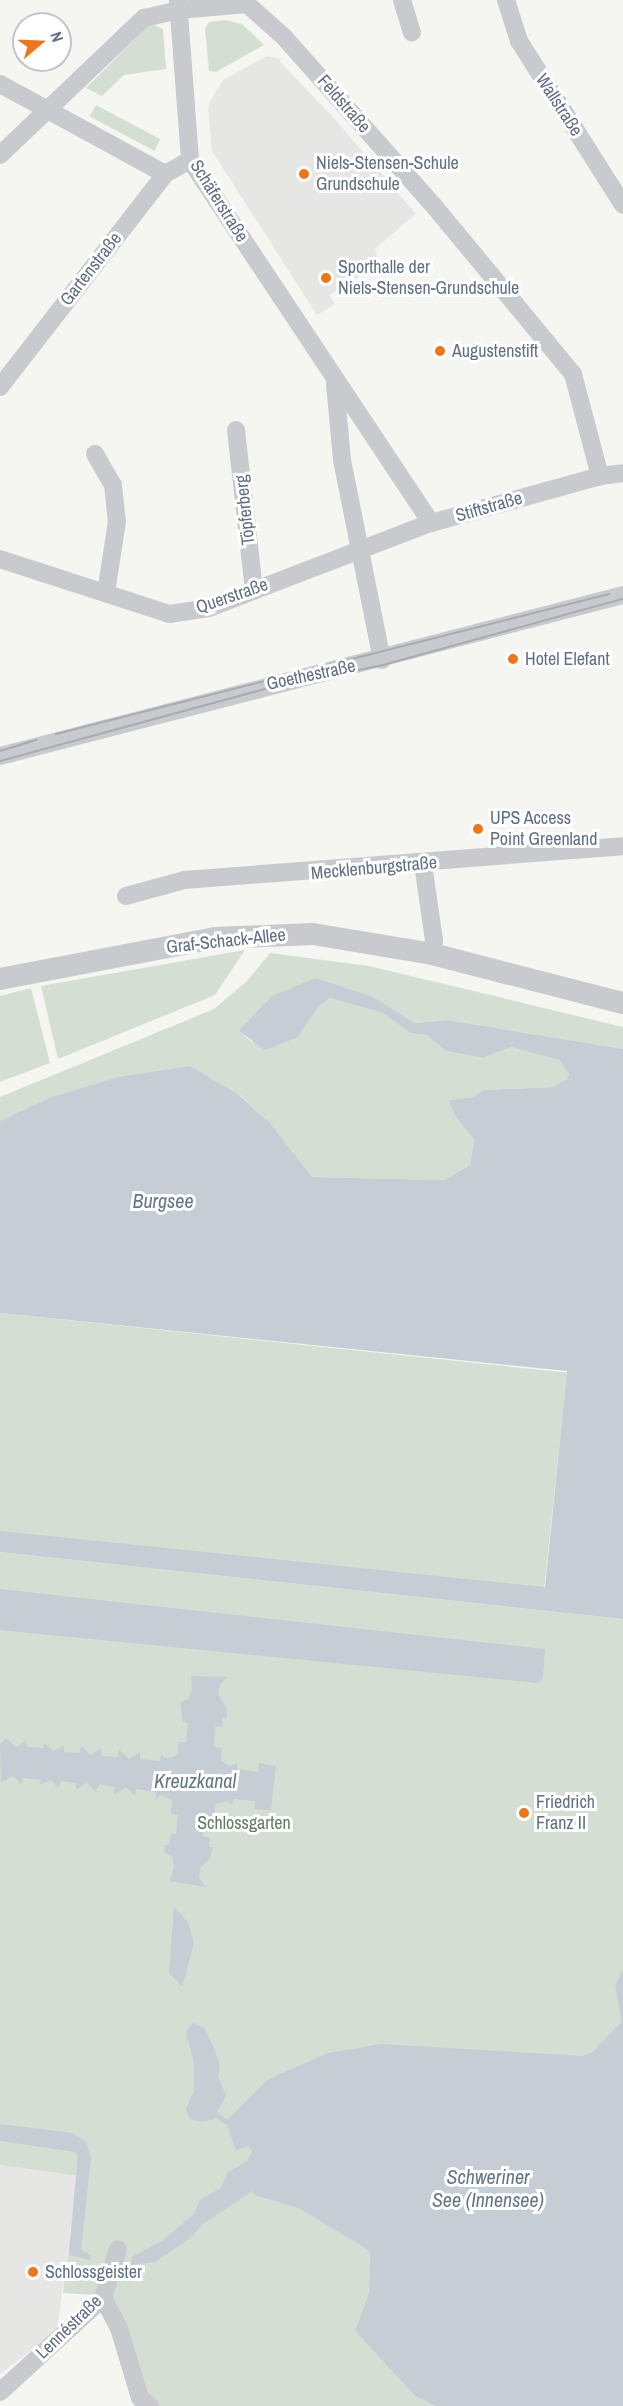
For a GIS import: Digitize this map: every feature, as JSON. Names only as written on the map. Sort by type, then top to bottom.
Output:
[{"type":"street","points":[[402,0],[412,32]]},
{"type":"street","name":"Wallstraße","points":[[506,0],[519,41],[623,205]]},
{"type":"street","name":"Feldstraße","points":[[0,155],[144,18],[179,5],[247,2],[284,37],[418,189],[573,374],[600,476]]},
{"type":"street","name":"Schäferstraße","points":[[179,5],[190,160],[431,523]]},
{"type":"street","points":[[0,84],[165,174]]},
{"type":"street","name":"Gartenstraße","points":[[0,387],[165,174],[190,160]]},
{"type":"street","name":"Schäferstraße","points":[[334,377],[358,549],[382,660]]},
{"type":"street","name":"Töpferberg","points":[[236,430],[254,590]]},
{"type":"street","points":[[95,454],[113,485],[117,521],[106,593]]},
{"type":"street","name":"Stiftstraße","points":[[358,549],[431,523],[600,476],[623,473]]},
{"type":"street","name":"Querstraße","points":[[0,559],[169,614],[209,608],[358,549]]},
{"type":"street","name":"Goethestraße","points":[[0,756],[277,682],[382,660],[623,595]]},
{"type":"street","name":"Mecklenburgstraße","points":[[126,896],[184,880],[423,864],[623,846]]},
{"type":"street","points":[[423,864],[434,940],[432,954]]},
{"type":"street","name":"Graf-Schack-Allee","points":[[7,979],[166,946],[252,934],[325,935],[432,954],[623,1003]]},
{"type":"street","name":"Lennéstraße","points":[[0,2392],[103,2298],[118,2249]]},
{"type":"street","points":[[103,2298],[119,2328],[140,2398],[150,2406]]},
{"type":"shaded area","name":"Niels-Stensen-Schule Grundschule","points":[[267,56],[281,59],[280,62],[333,117],[416,214],[375,249],[380,264],[329,295],[335,304],[317,315],[212,151],[208,107],[214,94],[223,80]]},
{"type":"shaded area","name":"Schlossgeister","points":[[0,2165],[78,2176],[57,2331],[0,2374]]},
{"type":"green space","points":[[225,20],[242,24],[264,45],[216,72],[209,71],[205,29],[209,22]]},
{"type":"green space","points":[[154,25],[163,29],[166,69],[124,75],[102,96],[86,88],[148,26]]},
{"type":"green space","points":[[96,105],[160,139],[154,151],[90,116]]},
{"type":"green space","points":[[245,950],[215,995],[58,1059],[41,986]]},
{"type":"green space","points":[[270,953],[369,966],[623,1027],[623,1049],[448,1020],[415,1023],[372,996],[316,978],[239,1031],[252,1042],[298,1037],[319,1006],[330,998],[383,1013],[410,1033],[426,1035],[446,1051],[483,1058],[511,1047],[559,1060],[569,1074],[567,1079],[553,1087],[484,1090],[473,1097],[450,1100],[456,1118],[474,1139],[470,1165],[444,1180],[311,1177],[270,1123],[240,1095],[0,1121],[0,1097],[214,1009],[247,981]]},
{"type":"green space","points":[[31,988],[50,1063],[0,1082],[0,996]]},
{"type":"green space","points":[[0,1313],[567,1373],[544,1589],[0,1532]]},
{"type":"green space","name":"Schlossgarten","points":[[0,1552],[623,1619],[623,1969],[615,1985],[621,2022],[593,2051],[583,2056],[506,2055],[232,2132],[236,2151],[249,2146],[252,2152],[246,2162],[257,2196],[300,2209],[370,2251],[369,2292],[355,2331],[414,2395],[435,2406],[150,2406],[112,2296],[63,2293],[78,2176],[0,2165]]},
{"type":"water","name":"Burgsee","points":[[316,978],[372,996],[415,1023],[448,1020],[623,1049],[623,1619],[0,1552],[0,1531],[545,1587],[567,1371],[0,1313],[0,1121],[52,1097],[119,1077],[190,1066],[239,1095],[270,1123],[312,1177],[444,1180],[470,1165],[474,1139],[456,1118],[449,1100],[473,1097],[484,1090],[553,1087],[567,1079],[569,1074],[559,1060],[511,1047],[483,1058],[446,1051],[426,1035],[410,1033],[383,1013],[330,998],[319,1006],[298,1037],[265,1050],[239,1031],[272,996]]},
{"type":"water","points":[[0,1589],[545,1649],[543,1678],[539,1683],[0,1630]]},
{"type":"water","name":"Kreuzkanal","points":[[191,1676],[228,1677],[220,1685],[218,1694],[226,1707],[227,1718],[223,1717],[222,1726],[215,1727],[214,1747],[222,1748],[221,1761],[230,1766],[237,1763],[237,1769],[258,1772],[259,1763],[276,1766],[271,1810],[254,1809],[255,1801],[234,1799],[232,1805],[226,1801],[216,1804],[214,1816],[206,1816],[203,1836],[210,1838],[209,1847],[213,1847],[210,1858],[200,1869],[199,1878],[206,1887],[170,1881],[174,1867],[172,1857],[164,1852],[165,1845],[169,1845],[171,1834],[176,1834],[178,1815],[170,1813],[173,1802],[168,1798],[161,1795],[156,1799],[156,1792],[136,1789],[135,1796],[126,1787],[114,1795],[115,1787],[99,1784],[96,1792],[87,1783],[76,1790],[76,1783],[61,1781],[59,1788],[50,1780],[40,1785],[41,1780],[23,1778],[21,1784],[13,1776],[1,1782],[0,1744],[6,1738],[16,1747],[26,1741],[27,1747],[44,1748],[44,1743],[54,1751],[64,1745],[64,1752],[79,1753],[81,1746],[90,1755],[101,1748],[102,1756],[118,1757],[119,1749],[129,1759],[140,1752],[140,1759],[160,1761],[161,1754],[165,1758],[173,1757],[178,1754],[178,1742],[186,1742],[188,1723],[183,1722],[180,1703],[188,1699],[192,1690]]},
{"type":"water","points":[[174,1907],[188,1922],[194,1943],[182,1987],[169,1973]]},
{"type":"water","name":"Schweriner See (Innensee)","points":[[623,1969],[623,2406],[435,2406],[414,2395],[355,2331],[369,2292],[370,2251],[300,2209],[257,2196],[252,2191],[203,2224],[189,2239],[155,2262],[131,2265],[132,2257],[162,2241],[194,2214],[200,2200],[221,2188],[228,2172],[246,2162],[252,2152],[249,2146],[236,2151],[226,2121],[267,2080],[328,2053],[381,2044],[583,2056],[593,2051],[621,2022],[615,1985]]},
{"type":"water","points":[[193,2023],[204,2028],[214,2048],[220,2065],[218,2077],[226,2095],[214,2119],[202,2122],[190,2119],[186,2109],[194,2091],[194,2063],[186,2031]]},
{"type":"water","points":[[0,2124],[73,2133],[86,2142],[91,2158],[81,2250],[91,2255],[90,2260],[70,2255],[69,2251],[78,2156],[75,2152],[0,2141]]},
{"type":"waterway","points":[[215,2114],[226,2121]]},
{"type":"tram line","points":[[56,734],[609,594]]},
{"type":"tram line","points":[[0,761],[277,686],[383,665],[623,599]]},
{"type":"tram line","points":[[0,751],[36,740]]},
{"type":"place","name":"Niels-Stensen-Schule Grundschule","points":[[304,174]]},
{"type":"place","name":"Sporthalle der Niels-Stensen-Grundschule","points":[[326,278]]},
{"type":"place","name":"Augustenstift","points":[[440,351]]},
{"type":"place","name":"Hotel Elefant","points":[[513,659]]},
{"type":"place","name":"UPS Access Point Greenland","points":[[478,829]]},
{"type":"place","name":"Friedrich Franz II","points":[[524,1813]]},
{"type":"place","name":"Schlossgeister","points":[[33,2272]]}]
